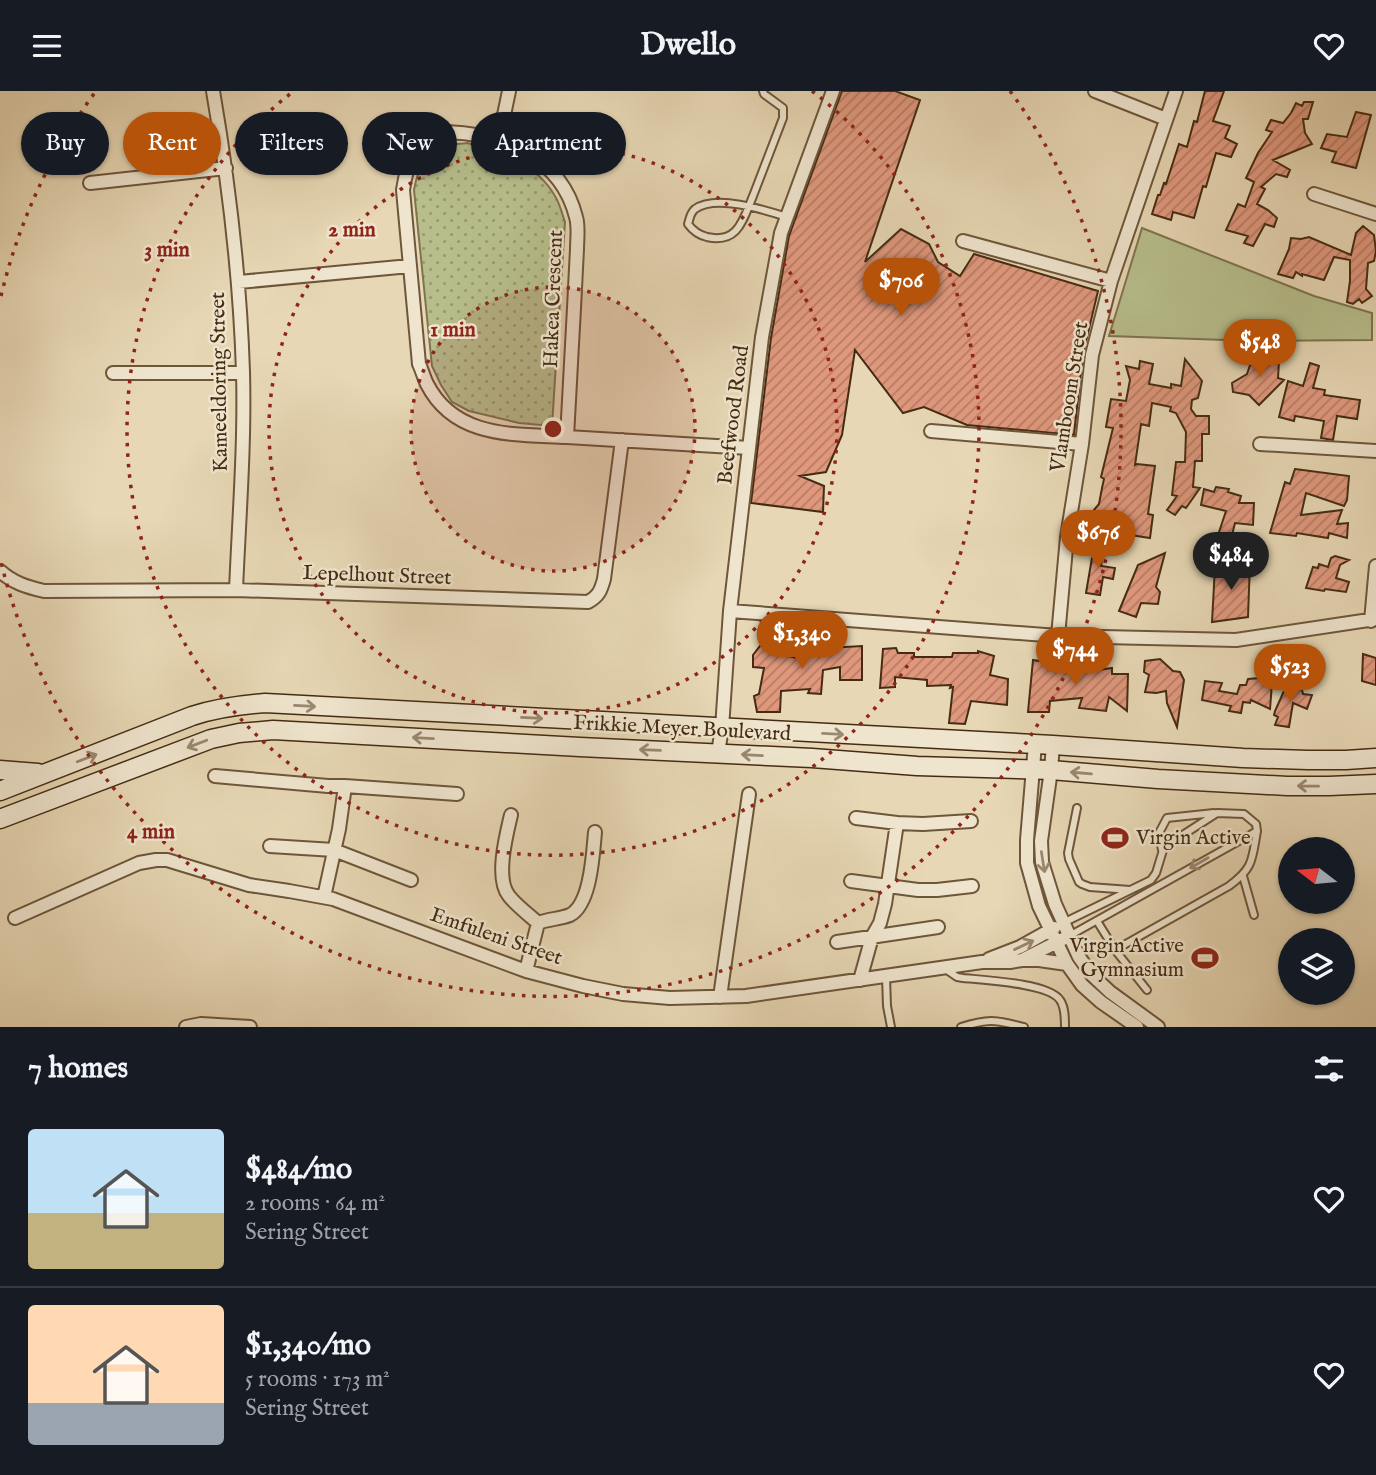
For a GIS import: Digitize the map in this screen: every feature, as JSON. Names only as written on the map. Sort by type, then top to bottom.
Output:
[{"type":"street","name":"Kameeldoring Street","points":[[214,91],[239,282],[243,409],[236,590]]},
{"type":"street","points":[[505,112],[509,91]]},
{"type":"street","name":"Beefwood Road","points":[[718,753],[730,611],[762,337],[781,233],[831,91]]},
{"type":"street","points":[[1095,91],[1166,119]]},
{"type":"street","name":"Vlamboom Street","points":[[1058,636],[1067,537],[1082,444],[1092,355],[1111,281],[1176,91]]},
{"type":"street","name":"Hakea Crescent","points":[[471,133],[447,132],[425,143],[413,155],[406,171],[403,190],[419,364],[428,385],[442,405],[454,416],[479,429],[500,433],[749,448]]},
{"type":"street","points":[[90,183],[226,167]]},
{"type":"street","name":"Hakea Crescent","points":[[555,175],[560,180],[577,218],[578,239],[567,437]]},
{"type":"street","points":[[1314,194],[1376,214]]},
{"type":"street","points":[[963,241],[1111,281]]},
{"type":"street","points":[[239,282],[410,265]]},
{"type":"street","points":[[113,373],[243,373]]},
{"type":"street","points":[[931,431],[1082,444]]},
{"type":"street","name":"Lepelhout Street","points":[[0,571],[8,579],[25,587],[44,591],[236,590],[588,602],[596,598],[604,579],[622,440]]},
{"type":"street","points":[[1260,444],[1376,451]]},
{"type":"street","points":[[730,611],[1058,636],[1236,641],[1373,620],[1376,566]]},
{"type":"street","name":"Frikkie Meyer Boulevard","points":[[0,791],[213,709],[265,703],[1243,758],[1376,758]]},
{"type":"street","name":"Frikkie Meyer Boulevard","points":[[0,819],[211,739],[274,730],[718,753],[917,767],[1043,770],[1260,784],[1376,784]]},
{"type":"street","points":[[1044,745],[1042,862],[1063,923],[1079,957],[1092,975],[1110,992],[1158,1027]]},
{"type":"street","points":[[1243,758],[1256,770],[1260,784]]},
{"type":"street","points":[[1043,770],[1027,840],[1027,863],[1033,888],[1049,930],[1082,985],[1137,1027]]},
{"type":"street","points":[[0,771],[46,774]]},
{"type":"street","points":[[215,776],[457,794]]},
{"type":"street","points":[[324,897],[345,786]]},
{"type":"street","points":[[720,997],[748,794]]},
{"type":"street","points":[[511,815],[501,875],[502,885],[509,896],[537,923]]},
{"type":"street","points":[[856,818],[923,824],[971,821]]},
{"type":"street","points":[[860,980],[872,937],[882,914],[897,823]]},
{"type":"street","points":[[537,923],[568,916],[576,911],[590,874],[595,832]]},
{"type":"street","points":[[270,846],[334,850],[411,880]]},
{"type":"street","name":"Emfuleni Street","points":[[15,918],[139,863],[156,860],[178,862],[249,885],[324,897],[526,971],[624,994],[670,998],[775,992],[982,962],[1010,962],[1022,960],[1069,936]]},
{"type":"street","points":[[851,881],[937,890],[972,885]]},
{"type":"street","points":[[526,971],[537,923]]},
{"type":"street","name":"Emfuleni Street","points":[[982,962],[1020,947],[1063,923]]},
{"type":"street","points":[[837,942],[938,927]]},
{"type":"street","points":[[1022,960],[1067,964]]},
{"type":"street","points":[[186,1027],[201,1024],[250,1027]]},
{"type":"lane","points":[[763,91],[783,108],[783,118],[750,205],[739,227],[733,235],[722,239],[704,236],[692,230],[688,224],[690,214],[708,204],[750,205],[787,217]]},
{"type":"lane","points":[[1077,808],[1068,853],[1079,882],[1090,887],[1132,890]]},
{"type":"lane","points":[[1063,923],[1151,880],[1162,850],[1167,844],[1217,813]]},
{"type":"lane","points":[[1115,950],[1230,886],[1243,876],[1251,863],[1257,831],[1255,824],[1244,814],[1217,813],[1167,818],[1159,832],[1162,850]]},
{"type":"lane","points":[[1069,936],[1257,831]]},
{"type":"lane","points":[[1243,876],[1254,915]]},
{"type":"lane","points":[[1097,921],[1115,950],[1147,990]]},
{"type":"lane","points":[[943,968],[962,978],[1048,990],[1059,997],[1063,1006],[1065,1027]]},
{"type":"lane","points":[[886,976],[891,1027]]},
{"type":"lane","points":[[961,1027],[999,1020],[1024,1027]]},
{"type":"green space","points":[[457,144],[471,144],[471,175],[538,175],[560,206],[565,222],[552,426],[519,423],[469,411],[452,402],[432,366],[414,190],[418,175],[457,175]]},
{"type":"green space","points":[[1142,228],[1314,296],[1372,313],[1372,340],[1255,341],[1109,336]]},
{"type":"building","points":[[842,91],[895,91],[920,100],[865,262],[901,229],[929,244],[938,262],[960,276],[974,254],[1098,291],[1083,354],[1074,435],[967,425],[924,407],[903,413],[855,350],[842,435],[826,472],[800,476],[824,486],[823,512],[751,503],[771,338],[789,236]]},
{"type":"building","points":[[1205,91],[1224,91],[1213,121],[1230,126],[1225,138],[1237,144],[1231,157],[1216,153],[1194,218],[1173,212],[1171,220],[1152,214],[1158,195],[1164,183],[1166,184],[1179,144],[1187,147]]},
{"type":"building","points":[[1304,102],[1313,102],[1308,119],[1303,119],[1305,133],[1312,144],[1273,160],[1290,170],[1287,177],[1276,174],[1261,187],[1265,189],[1257,204],[1277,218],[1274,227],[1265,224],[1253,246],[1244,243],[1248,236],[1226,230],[1238,204],[1245,207],[1254,182],[1246,178],[1272,132],[1266,130],[1271,120],[1283,123],[1296,103],[1302,106]]},
{"type":"building","points":[[1356,112],[1371,115],[1356,168],[1332,162],[1336,152],[1321,148],[1327,134],[1347,137]]},
{"type":"building","points":[[1363,226],[1374,235],[1376,251],[1374,261],[1368,263],[1366,289],[1372,296],[1362,303],[1359,299],[1353,304],[1347,302],[1350,260],[1334,257],[1324,280],[1302,276],[1296,272],[1293,278],[1278,274],[1291,238],[1309,237],[1351,255],[1356,233]]},
{"type":"building","points":[[1267,352],[1273,355],[1275,361],[1279,361],[1278,378],[1284,380],[1259,405],[1249,395],[1233,392],[1232,383],[1247,374],[1250,365]]},
{"type":"building","points":[[1185,359],[1202,381],[1198,398],[1192,400],[1191,409],[1196,416],[1209,416],[1209,434],[1202,434],[1202,461],[1195,461],[1193,487],[1200,488],[1186,508],[1182,506],[1175,515],[1167,510],[1177,496],[1172,495],[1176,462],[1185,462],[1186,432],[1176,413],[1170,411],[1171,407],[1152,403],[1149,426],[1141,424],[1135,465],[1155,466],[1148,514],[1153,515],[1150,538],[1130,535],[1131,530],[1099,528],[1100,517],[1094,510],[1099,504],[1104,479],[1101,477],[1113,428],[1106,427],[1111,399],[1126,401],[1130,380],[1126,366],[1139,369],[1140,361],[1153,364],[1149,384],[1171,388],[1171,384],[1181,386]]},
{"type":"building","points":[[1310,363],[1319,366],[1313,388],[1325,390],[1324,395],[1360,400],[1357,419],[1337,416],[1333,440],[1321,438],[1324,421],[1295,416],[1294,421],[1279,417],[1288,381],[1303,386]]},
{"type":"building","points":[[1295,469],[1349,476],[1344,506],[1306,493],[1301,515],[1342,510],[1337,524],[1348,523],[1347,538],[1329,533],[1328,538],[1297,533],[1296,536],[1270,533],[1285,482],[1290,484]]},
{"type":"building","points":[[1216,487],[1229,489],[1228,492],[1241,496],[1239,503],[1254,503],[1253,525],[1235,523],[1231,539],[1218,535],[1226,511],[1201,505],[1204,489],[1214,492]]},
{"type":"building","points":[[1095,540],[1105,541],[1101,566],[1115,568],[1113,579],[1103,577],[1100,595],[1086,593]]},
{"type":"building","points":[[1165,553],[1156,587],[1160,592],[1158,604],[1141,603],[1136,617],[1119,611],[1138,565]]},
{"type":"building","points":[[1335,556],[1349,560],[1340,565],[1336,578],[1349,582],[1346,592],[1306,588],[1313,567],[1318,568],[1319,564],[1328,567],[1331,558]]},
{"type":"building","points":[[1250,563],[1248,617],[1212,622],[1215,567]]},
{"type":"building","points":[[827,643],[827,648],[862,646],[862,680],[840,680],[840,667],[823,670],[821,694],[808,693],[810,689],[781,691],[780,712],[757,712],[754,696],[759,694],[764,668],[753,667],[753,655],[760,646],[781,645],[780,654],[802,659],[810,644]]},
{"type":"building","points":[[896,648],[898,653],[914,653],[914,657],[952,657],[953,653],[978,651],[994,656],[990,675],[1008,679],[1007,705],[971,701],[965,724],[949,723],[953,687],[950,688],[951,685],[927,686],[927,680],[895,677],[895,687],[880,688],[883,649]]},
{"type":"building","points":[[1363,654],[1376,658],[1376,685],[1362,681]]},
{"type":"building","points":[[1274,658],[1270,709],[1251,700],[1250,703],[1243,702],[1241,713],[1229,711],[1231,706],[1202,700],[1205,681],[1222,683],[1219,691],[1237,694],[1240,685],[1246,685],[1248,679],[1260,678],[1261,660]]},
{"type":"building","points":[[1160,659],[1173,671],[1180,672],[1184,680],[1177,727],[1167,703],[1166,691],[1145,692],[1149,675],[1144,672],[1145,661]]},
{"type":"building","points":[[1033,660],[1073,666],[1083,672],[1112,668],[1112,674],[1128,674],[1127,711],[1109,697],[1106,711],[1079,708],[1082,698],[1050,701],[1049,712],[1028,712]]},
{"type":"building","points":[[1288,682],[1302,690],[1303,694],[1312,695],[1307,709],[1293,703],[1289,727],[1275,725],[1278,717],[1274,715]]},
{"type":"place","name":"Virgin Active","points":[[1115,838]]},
{"type":"place","name":"Virgin Active Gymnasium","points":[[1205,958]]}]
